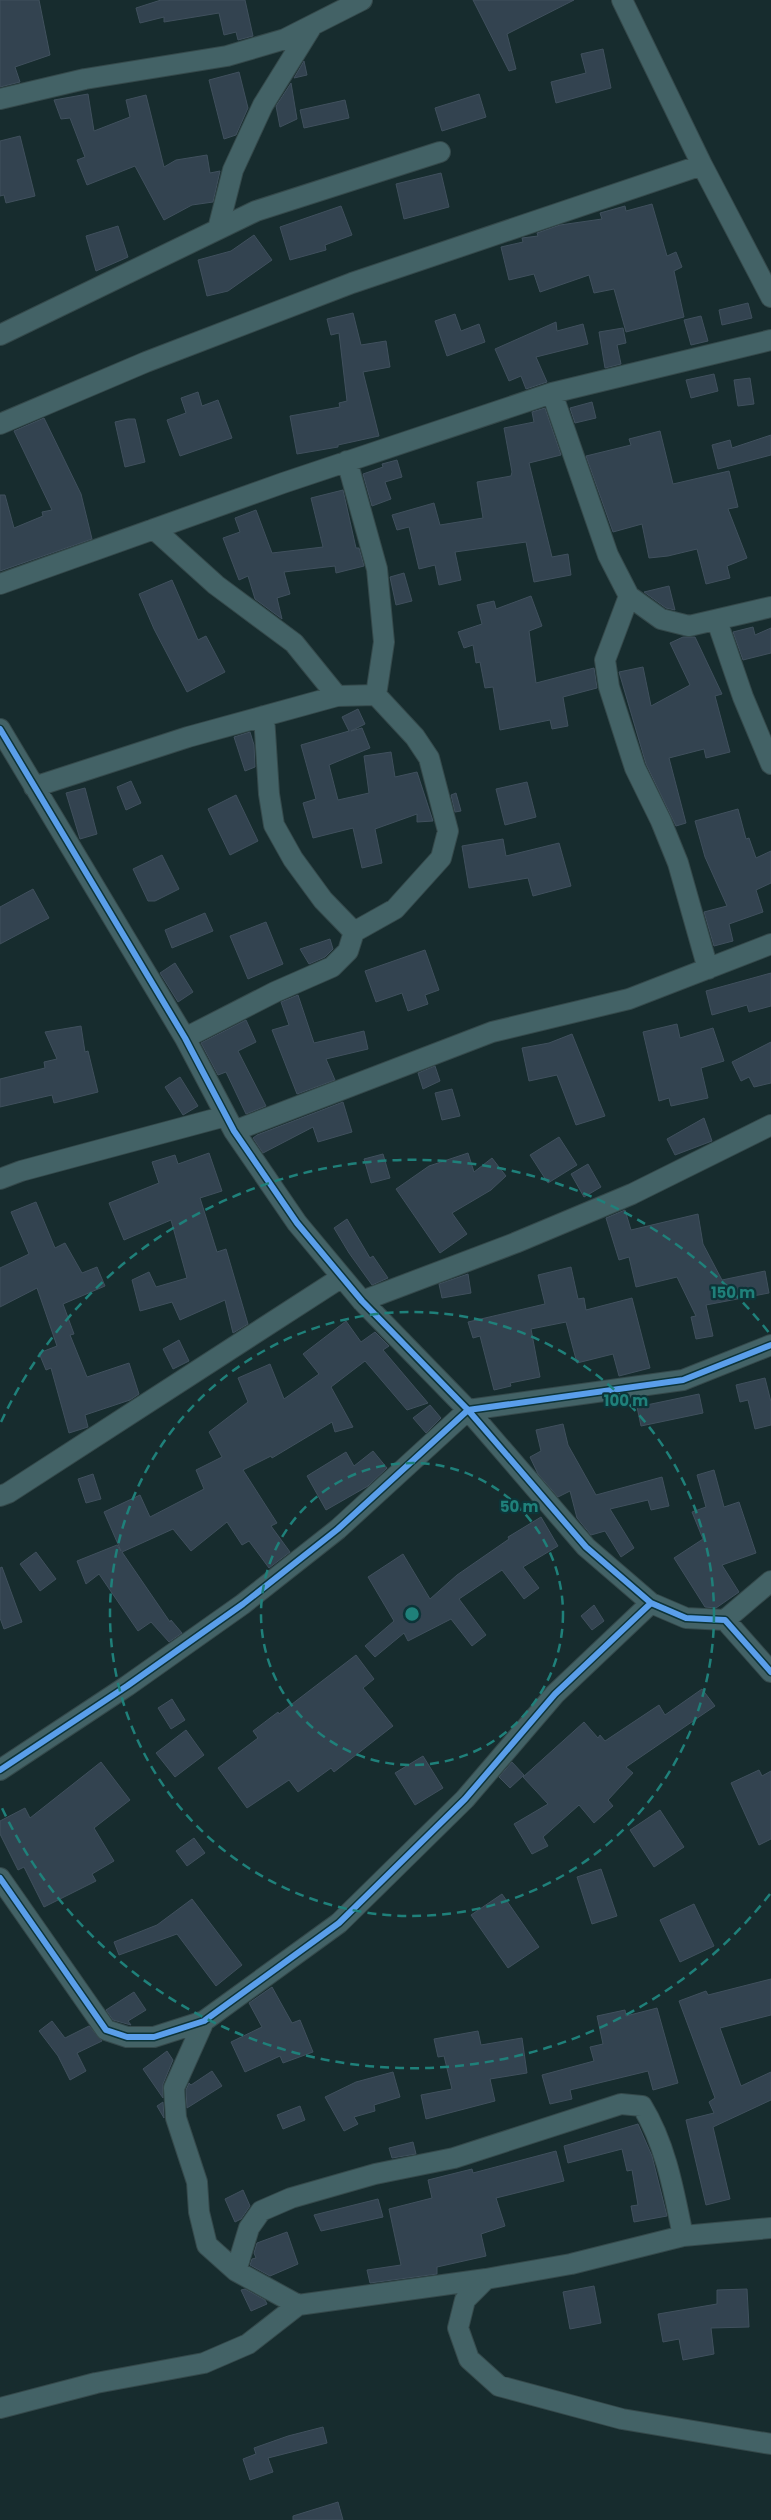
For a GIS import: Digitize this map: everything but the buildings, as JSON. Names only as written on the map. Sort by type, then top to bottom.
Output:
[{"type":"street","points":[[0,99],[85,79],[227,56],[285,39],[362,0]]},
{"type":"street","points":[[622,0],[702,164],[771,297]]},
{"type":"street","points":[[218,229],[233,170],[263,105],[312,25]]},
{"type":"street","points":[[0,335],[256,211],[294,197],[440,152]]},
{"type":"street","points":[[0,424],[146,362],[352,282],[702,164]]},
{"type":"street","points":[[0,584],[347,461],[552,393],[771,340]]},
{"type":"street","points":[[552,393],[608,555],[629,596],[661,619],[688,626],[717,621],[771,607]]},
{"type":"street","points":[[347,461],[377,569],[384,642],[376,695]]},
{"type":"street","points":[[154,529],[216,585],[294,643],[337,696]]},
{"type":"street","points":[[629,596],[605,660],[609,687],[635,768],[661,821],[678,863],[708,969]]},
{"type":"street","points":[[717,621],[743,697],[771,764]]},
{"type":"street","points":[[34,787],[188,737],[337,696],[376,695],[415,737],[428,758],[448,831],[441,858],[395,909],[354,932],[348,950],[332,967],[275,992],[184,1038]]},
{"type":"street","points":[[264,716],[269,794],[274,825],[293,859],[323,900],[354,932]]},
{"type":"street","points":[[0,729],[184,1038],[230,1124],[297,1223],[362,1301],[468,1410],[586,1547],[651,1603],[686,1618],[725,1620],[771,1581]]},
{"type":"street","points":[[0,1179],[21,1171],[230,1124],[492,1032],[629,999],[771,944]]},
{"type":"street","points":[[362,1301],[515,1243],[623,1197],[771,1125]]},
{"type":"street","points":[[0,1496],[8,1493],[342,1277]]},
{"type":"street","points":[[0,1770],[126,1686],[243,1604],[338,1529],[468,1410],[682,1380],[771,1345]]},
{"type":"street","points":[[0,1878],[106,2030],[127,2037],[154,2037],[204,2021],[339,1923],[465,1799],[555,1694],[651,1603]]},
{"type":"street","points":[[725,1620],[771,1672]]},
{"type":"street","points":[[204,2021],[174,2088],[176,2118],[197,2182],[199,2212],[207,2245],[236,2271],[298,2305]]},
{"type":"street","points":[[236,2271],[249,2228],[262,2211],[291,2198],[375,2174],[454,2158],[621,2104],[642,2106],[650,2120],[673,2184],[683,2236]]},
{"type":"street","points":[[0,2408],[96,2383],[204,2363],[248,2344],[298,2305],[486,2279],[571,2264],[683,2236],[771,2228]]},
{"type":"street","points":[[486,2279],[465,2300],[458,2328],[469,2359],[499,2386],[622,2419],[771,2444]]},
{"type":"cycle path","points":[[0,729],[185,1038],[234,1131],[297,1223],[362,1301],[468,1410],[586,1547],[651,1603],[686,1618],[725,1620],[771,1672]]},
{"type":"cycle path","points":[[0,1770],[127,1686],[243,1604],[338,1529],[468,1410],[683,1380],[771,1345]]},
{"type":"cycle path","points":[[0,1878],[106,2030],[127,2037],[154,2037],[204,2021],[339,1923],[465,1799],[555,1694],[651,1603]]}]
